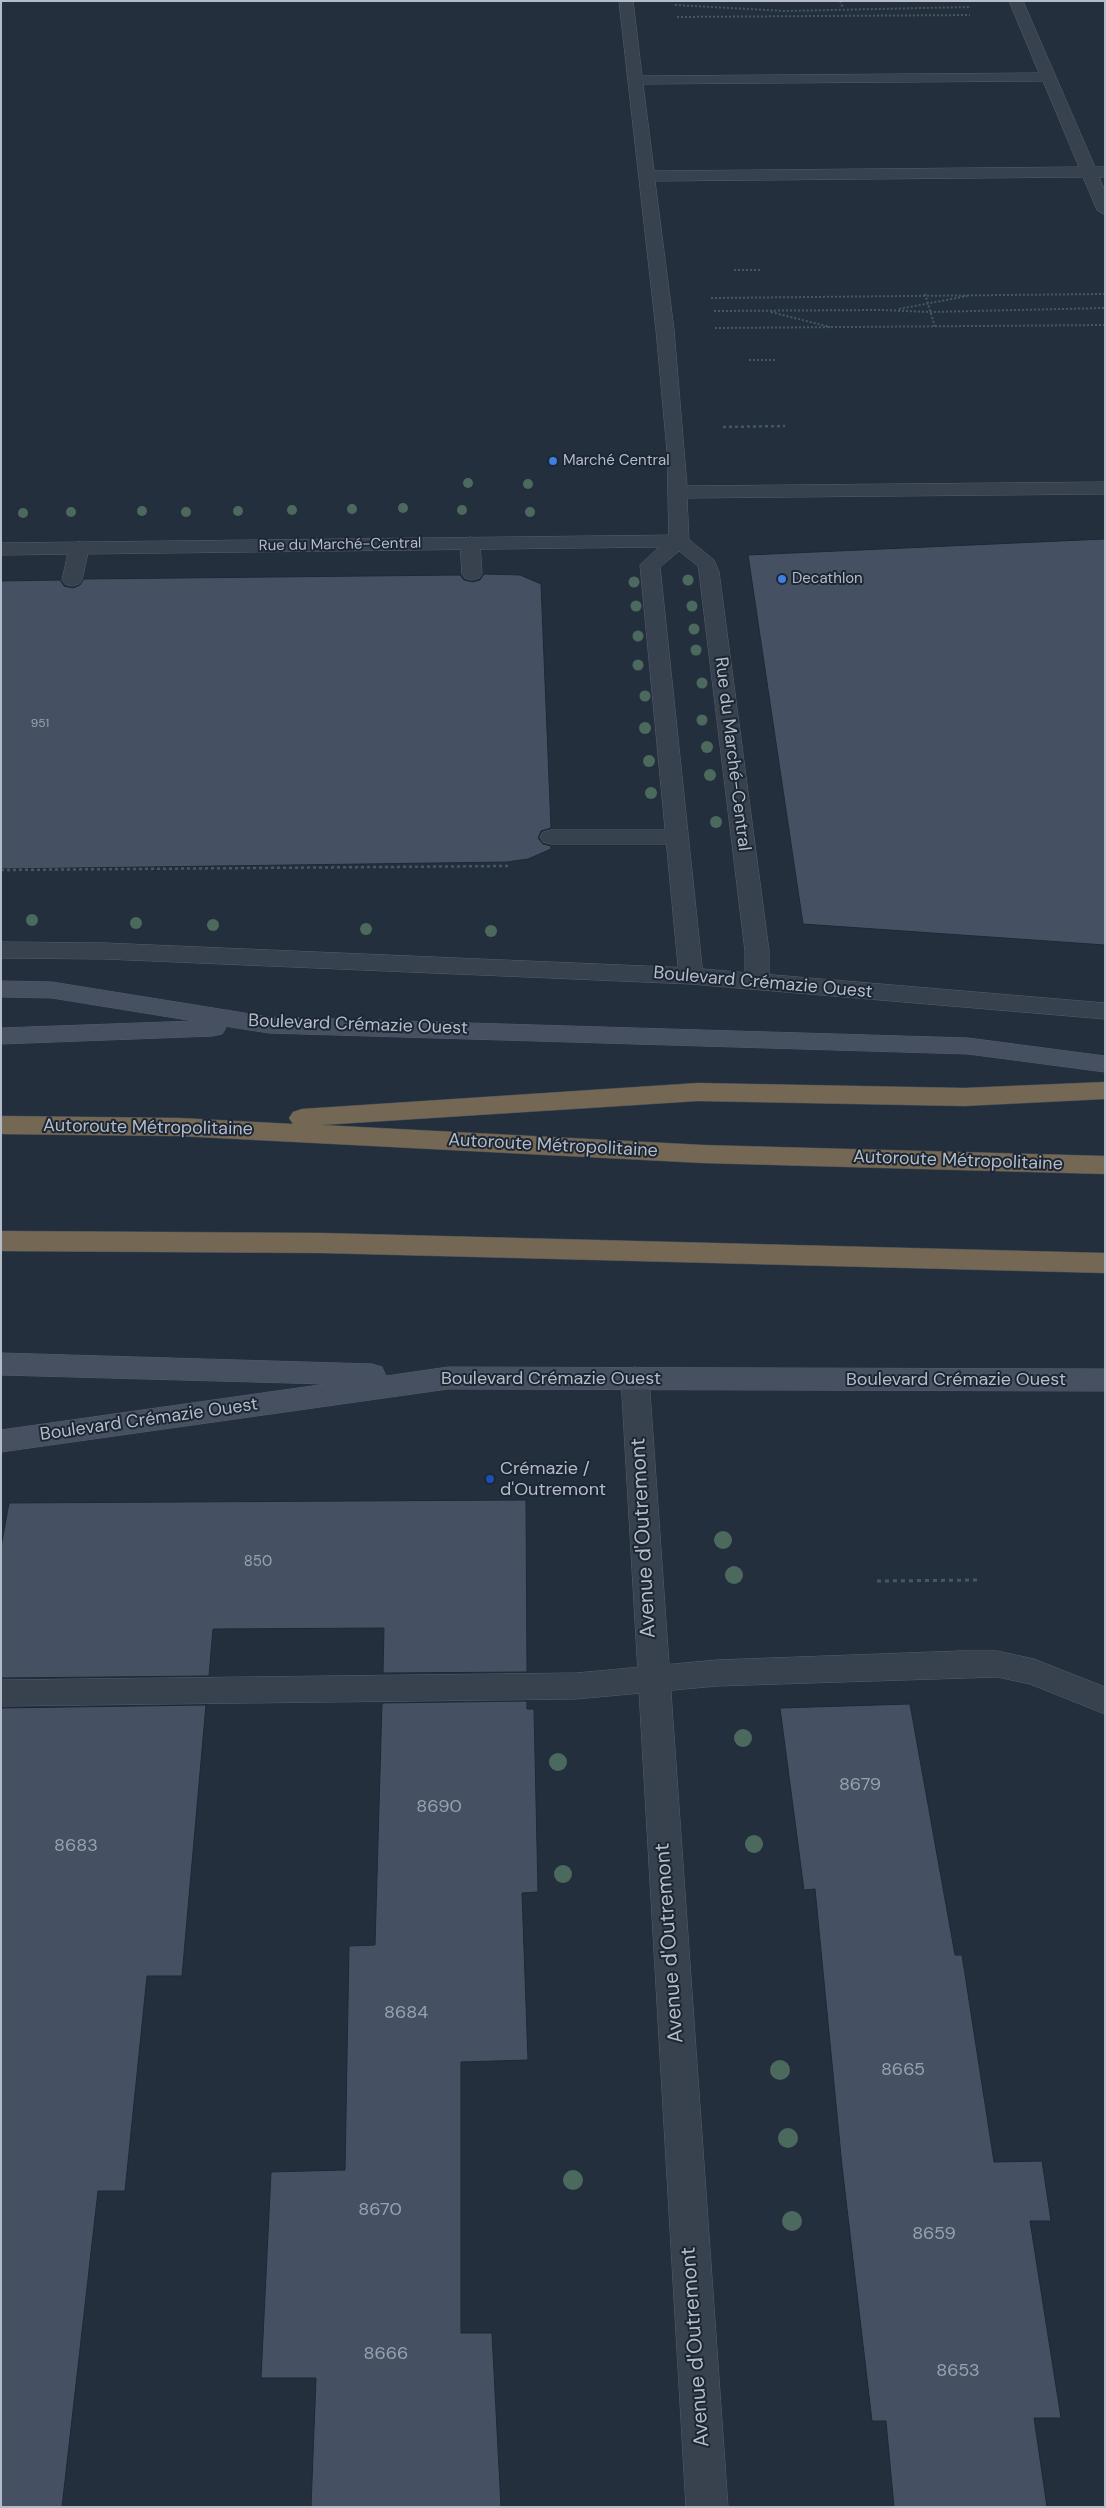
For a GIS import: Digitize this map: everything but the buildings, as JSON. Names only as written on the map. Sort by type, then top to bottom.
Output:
[{"type":"highway","points":[[179,1127],[698,1092],[964,1097],[1105,1090]]},
{"type":"highway","name":"Autoroute Métropolitaine","points":[[1,1125],[179,1127],[703,1154],[1105,1165]]},
{"type":"highway","points":[[1,1241],[322,1243],[1105,1263]]},
{"type":"main road","name":"Boulevard Crémazie Ouest","points":[[1,989],[52,990],[269,1025],[958,1045],[1105,1064]]},
{"type":"main road","points":[[1,1036],[46,1036],[269,1025]]},
{"type":"main road","points":[[1,1364],[448,1378]]},
{"type":"main road","name":"Boulevard Crémazie Ouest","points":[[1,1441],[448,1378],[1105,1380]]},
{"type":"street","points":[[626,1],[665,330],[676,451],[679,541],[650,564],[691,976]]},
{"type":"street","points":[[1016,1],[1049,77],[1097,172],[1105,210]]},
{"type":"street","points":[[635,80],[1049,77]]},
{"type":"street","points":[[646,176],[1097,172]]},
{"type":"street","points":[[676,492],[1105,488]]},
{"type":"street","name":"Rue du Marché-Central","points":[[1,549],[679,541],[707,564],[709,572],[757,951],[757,981]]},
{"type":"street","points":[[470,543],[472,574]]},
{"type":"street","points":[[72,580],[80,548]]},
{"type":"street","points":[[551,837],[677,837]]},
{"type":"street","name":"Boulevard Crémazie Ouest","points":[[1,950],[105,950],[691,976],[1105,1011]]},
{"type":"street","name":"Avenue d'Outremont","points":[[635,1378],[706,2507]]},
{"type":"street","points":[[1,1693],[576,1686],[718,1673],[997,1664],[1034,1672],[1105,1701]]},
{"type":"path","points":[[840,1],[843,8]]},
{"type":"path","points":[[675,5],[785,11],[843,8],[971,7]]},
{"type":"path","points":[[828,9],[831,16]]},
{"type":"path","points":[[677,17],[974,14]]},
{"type":"path","points":[[734,270],[760,270]]},
{"type":"path","points":[[710,298],[925,294],[1105,294]]},
{"type":"path","points":[[925,294],[935,327]]},
{"type":"path","points":[[892,310],[974,294]]},
{"type":"path","points":[[713,311],[892,310],[930,312],[1105,308]]},
{"type":"path","points":[[765,311],[836,329]]},
{"type":"path","points":[[707,328],[836,329],[1105,326]]},
{"type":"path","points":[[749,360],[776,360]]},
{"type":"path","points":[[718,427],[785,426]]},
{"type":"path","points":[[1,870],[516,866]]},
{"type":"path","points":[[877,1581],[980,1580]]},
{"type":"place","name":"Marché Central","points":[[553,461]]},
{"type":"place","name":"Decathlon","points":[[782,579]]},
{"type":"place","name":"Crémazie / d'Outremont","points":[[490,1479]]}]
